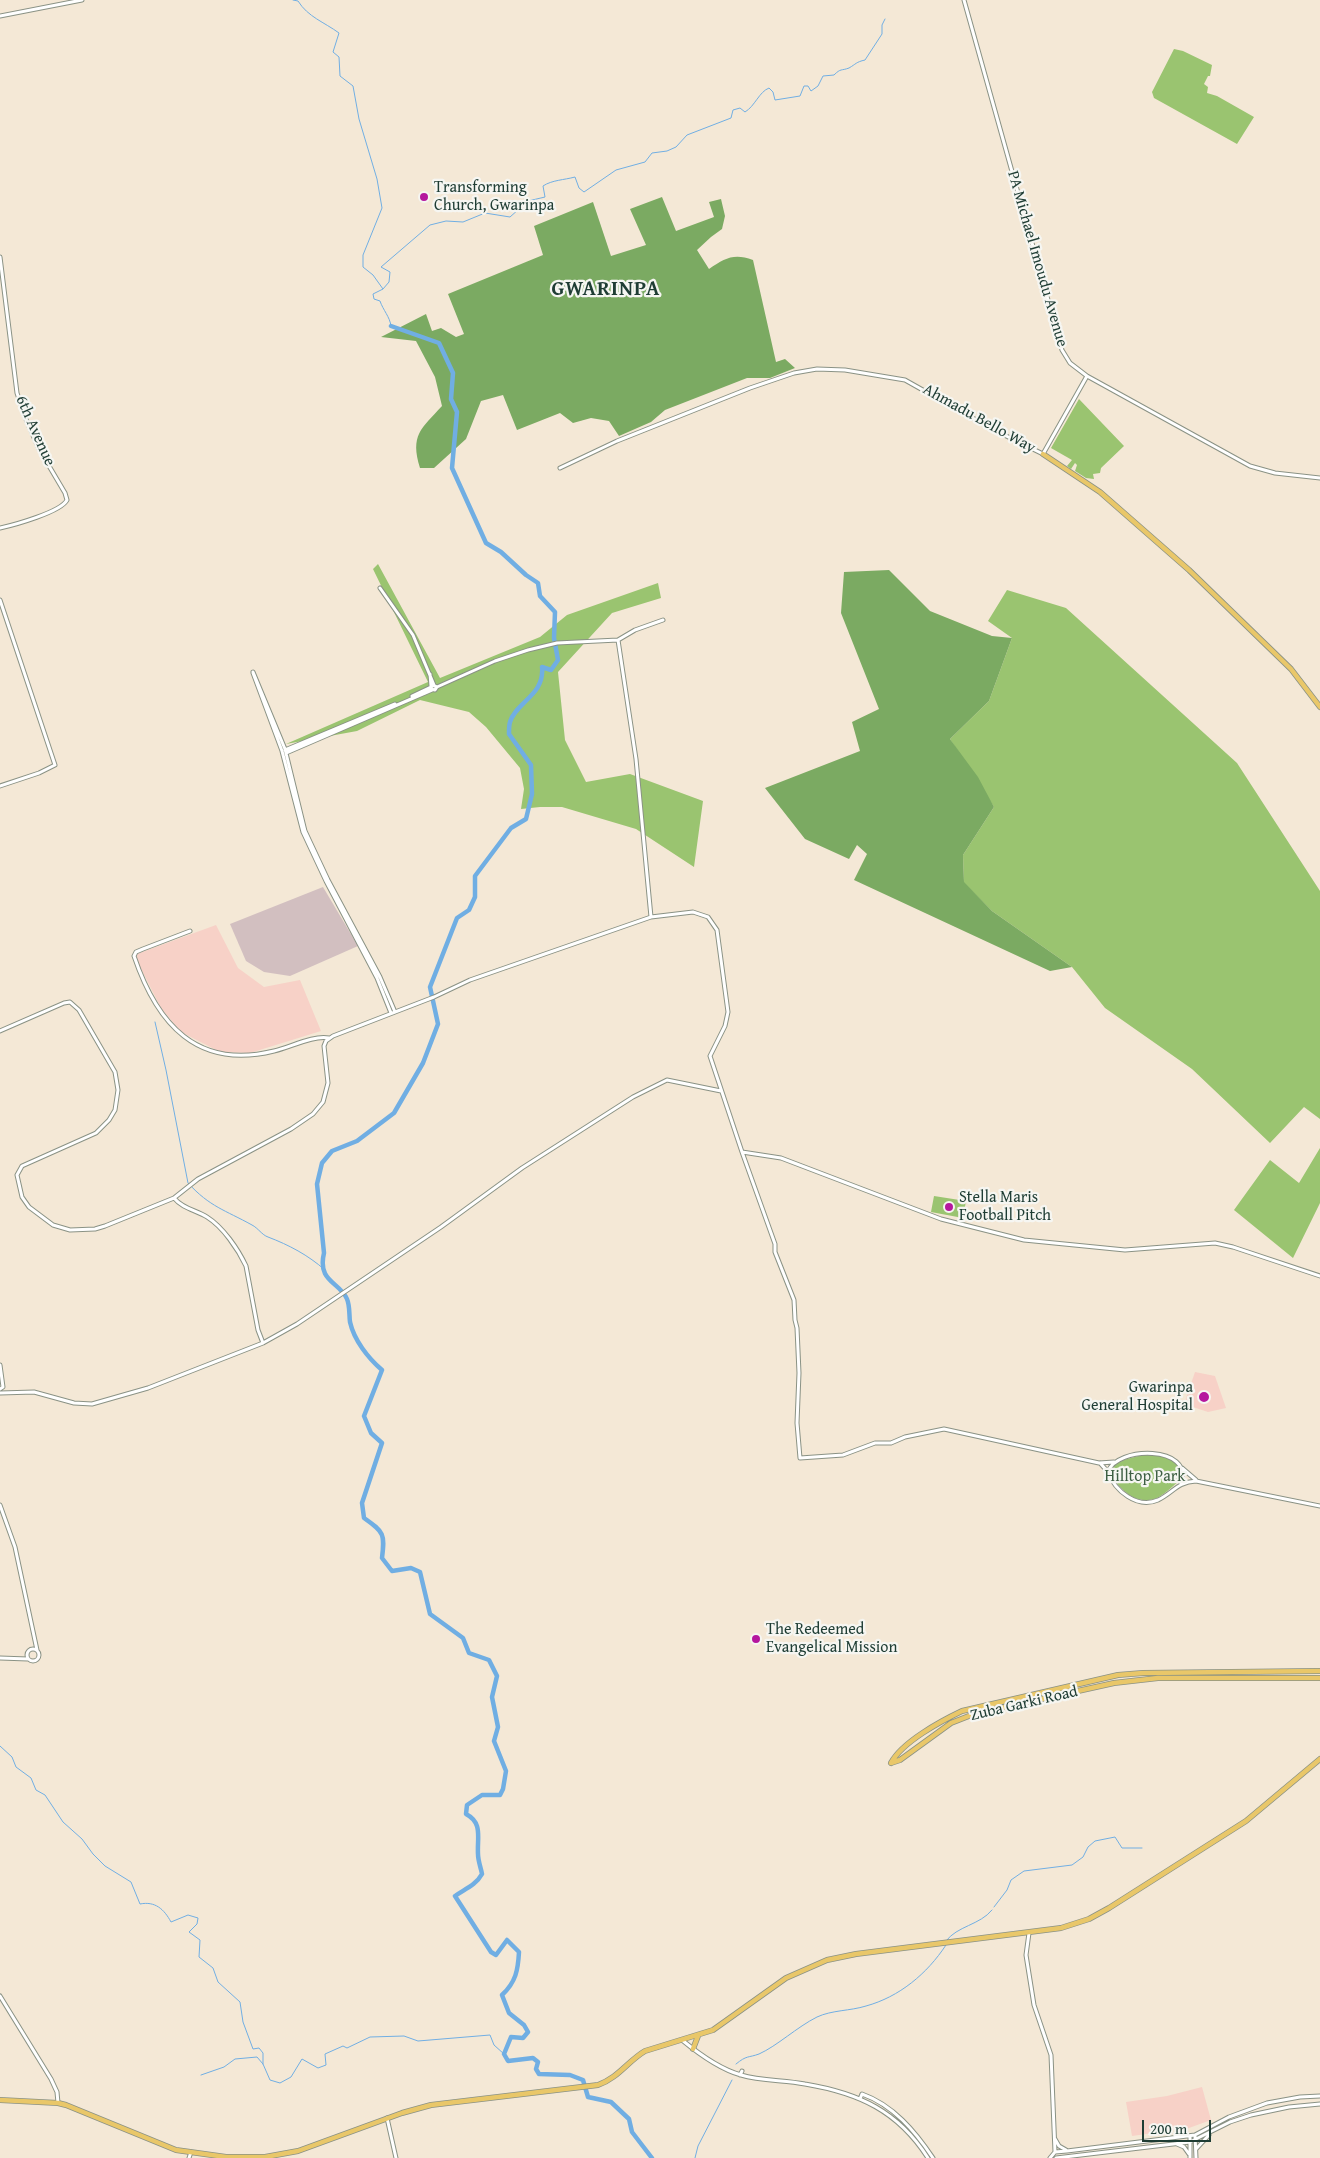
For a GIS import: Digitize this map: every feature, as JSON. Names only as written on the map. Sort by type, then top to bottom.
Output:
[{"type":"main road","name":"Ahmadu Bello Way","points":[[1043,454],[1100,492],[1168,551],[1270,647],[1303,683],[1320,707]]},
{"type":"main road","name":"Zuba Garki Road","points":[[1320,1671],[1161,1672],[1118,1675],[962,1711],[943,1720],[925,1733],[896,1755],[891,1764],[900,1760],[951,1724],[974,1714],[1114,1683],[1158,1678],[1320,1678]]},
{"type":"main road","points":[[0,2100],[58,2103],[170,2147],[191,2152],[226,2157],[274,2156],[302,2150],[387,2118],[437,2104],[580,2088],[604,2083],[615,2077],[645,2050],[698,2036],[718,2027],[786,1978],[827,1960],[856,1954],[1029,1933],[1070,1926],[1110,1908],[1246,1821],[1320,1759]]},
{"type":"main road","points":[[693,2049],[698,2036]]},
{"type":"street","points":[[0,16],[82,0]]},
{"type":"street","name":"PA Michael Imoudu Avenue","points":[[964,0],[1062,350],[1070,363],[1087,376],[1250,466],[1275,472],[1320,478]]},
{"type":"street","name":"6th Avenue","points":[[0,257],[17,393],[40,449],[65,493],[67,500],[64,504],[48,513],[0,528]]},
{"type":"street","name":"Ahmadu Bello Way","points":[[560,468],[617,441],[750,388],[794,373],[817,369],[845,370],[906,380],[994,430],[1043,454]]},
{"type":"street","points":[[1043,454],[1087,376]]},
{"type":"street","points":[[380,588],[413,635],[430,674],[433,687]]},
{"type":"street","points":[[0,600],[54,765],[39,773],[0,786]]},
{"type":"street","points":[[284,752],[495,661],[557,643],[618,640],[635,630],[663,620]]},
{"type":"street","points":[[618,640],[636,759],[651,917]]},
{"type":"street","points":[[284,752],[256,684],[253,672],[284,752],[303,832],[393,1013]]},
{"type":"street","points":[[190,931],[136,952],[134,956],[163,1017],[175,1029],[201,1046],[229,1055],[262,1053],[329,1038],[434,997],[470,980],[651,917],[698,913],[708,917],[716,930],[728,1012],[725,1026],[710,1056],[775,1244],[775,1252],[794,1300],[799,1355],[796,1421],[800,1458],[843,1454],[875,1443],[891,1443],[905,1437],[944,1429],[1099,1463],[1114,1462],[1136,1455],[1153,1453],[1171,1458],[1196,1481]]},
{"type":"street","points":[[0,1031],[70,1002],[79,1010],[117,1078],[116,1104],[113,1115],[103,1126],[88,1137],[27,1163],[18,1170],[19,1189],[29,1207],[58,1228],[86,1230],[105,1226],[174,1198],[193,1182],[290,1129],[319,1107],[325,1097],[328,1083],[323,1038]]},
{"type":"street","points":[[324,1044],[329,1038]]},
{"type":"street","points":[[0,1393],[34,1392],[74,1403],[92,1404],[148,1388],[263,1343],[297,1324],[441,1227],[522,1168],[633,1097],[667,1080],[721,1091]]},
{"type":"street","points":[[742,1152],[772,1156],[941,1219],[1024,1240],[1124,1250],[1216,1243],[1233,1246],[1320,1276]]},
{"type":"street","points":[[174,1198],[180,1205],[205,1216],[220,1227],[242,1256],[246,1266],[258,1330],[263,1343]]},
{"type":"street","points":[[0,1365],[3,1387],[0,1389]]},
{"type":"street","points":[[1108,1472],[1114,1462]]},
{"type":"street","points":[[1099,1463],[1108,1472],[1121,1492],[1142,1502],[1159,1499],[1181,1483],[1196,1481],[1320,1506]]},
{"type":"street","points":[[1180,1466],[1183,1481],[1181,1483]]},
{"type":"street","points":[[0,1505],[14,1547],[37,1650],[40,1655],[33,1662],[28,1659],[0,1658]]},
{"type":"street","points":[[28,1659],[29,1651],[37,1650]]},
{"type":"street","points":[[1029,1933],[1026,1955],[1034,2005],[1051,2055],[1056,2158],[1190,2142],[1230,2122],[1260,2113],[1289,2106],[1320,2104]]},
{"type":"street","points":[[0,1996],[51,2079],[57,2092],[58,2103]]},
{"type":"street","points":[[685,2040],[693,2049],[718,2065],[740,2075],[812,2085],[860,2099],[870,2099],[897,2115],[909,2126],[933,2158]]},
{"type":"street","points":[[740,2075],[742,2071]]},
{"type":"street","points":[[1050,2158],[1055,2152],[1195,2135],[1229,2117],[1267,2103],[1300,2097],[1320,2096]]},
{"type":"street","points":[[870,2099],[901,2124],[928,2158]]},
{"type":"street","points":[[387,2118],[396,2158]]},
{"type":"street","points":[[1196,2149],[1211,2133]]},
{"type":"street","points":[[1195,2135],[1196,2158]]},
{"type":"street","points":[[1190,2136],[1190,2157]]},
{"type":"street","points":[[1055,2139],[1067,2151]]},
{"type":"street","points":[[1174,2144],[1184,2147],[1190,2157]]},
{"type":"street","points":[[189,2158],[191,2152]]},
{"type":"shaded area","points":[[323,887],[358,946],[290,976],[264,972],[246,961],[230,924]]},
{"type":"shaded area","points":[[216,925],[238,968],[264,987],[300,980],[321,1031],[250,1053],[220,1052],[181,1032],[161,1008],[134,955]]},
{"type":"shaded area","name":"Gwarinpa General Hospital","points":[[1195,1372],[1215,1376],[1226,1408],[1208,1412],[1184,1404]]},
{"type":"shaded area","points":[[1202,2087],[1211,2120],[1189,2128],[1132,2136],[1126,2102],[1167,2096]]},
{"type":"green space","points":[[1174,49],[1183,51],[1212,65],[1210,76],[1208,76],[1204,84],[1208,87],[1207,93],[1217,96],[1254,117],[1237,144],[1154,98],[1152,92]]},
{"type":"green space","points":[[662,197],[676,231],[714,217],[709,202],[721,199],[725,216],[722,229],[697,250],[709,269],[730,258],[740,257],[753,260],[776,362],[785,359],[795,368],[770,378],[747,378],[665,410],[651,422],[619,436],[609,421],[591,418],[573,423],[560,413],[517,430],[503,395],[481,401],[466,439],[434,468],[420,468],[416,448],[419,433],[442,406],[435,377],[416,341],[381,337],[426,314],[432,331],[441,328],[456,337],[464,334],[448,294],[543,255],[534,226],[593,202],[611,256],[646,245],[630,209]]},
{"type":"green space","points":[[1079,399],[1124,446],[1101,468],[1100,473],[1093,474],[1094,479],[1086,478],[1075,471],[1077,465],[1075,463],[1071,469],[1067,466],[1072,460],[1051,448]]},
{"type":"green space","points":[[378,564],[440,678],[540,637],[567,615],[658,583],[661,598],[612,613],[558,672],[565,740],[586,782],[630,774],[703,801],[694,867],[636,829],[562,807],[521,809],[524,789],[520,768],[486,727],[469,712],[420,700],[357,731],[286,744],[428,682],[373,569]]},
{"type":"green space","points":[[889,570],[930,611],[992,636],[1012,638],[989,701],[950,739],[978,777],[994,807],[963,855],[964,882],[992,911],[1072,967],[1050,971],[854,880],[867,854],[857,845],[849,859],[805,839],[765,788],[860,751],[852,722],[879,709],[841,613],[844,572]]},
{"type":"green space","points":[[1007,590],[1066,608],[1237,763],[1320,891],[1320,1119],[1304,1107],[1270,1143],[1192,1069],[1105,1008],[1072,967],[992,911],[964,883],[963,855],[994,807],[950,739],[989,701],[1012,638],[988,621]]},
{"type":"green space","points":[[1320,1148],[1320,1203],[1293,1258],[1234,1210],[1270,1160],[1299,1183]]},
{"type":"green space","name":"Stella Maris Football Pitch","points":[[934,1196],[966,1201],[963,1218],[931,1212]]},
{"type":"green space","name":"Hilltop Park","points":[[1150,1453],[1165,1456],[1177,1464],[1181,1479],[1159,1497],[1143,1500],[1129,1495],[1123,1490],[1109,1470],[1110,1467],[1123,1460]]},
{"type":"waterway","points":[[293,0],[298,1],[311,15],[339,33],[333,52],[339,57],[340,76],[353,86],[359,119],[377,179],[382,208],[363,255],[363,267],[373,275],[383,289],[373,294],[374,299],[380,301],[391,326]]},
{"type":"waterway","points":[[383,289],[389,282],[390,272],[381,267],[430,225],[446,221],[463,222],[485,213],[510,217],[528,201],[545,197],[543,186],[558,180],[575,177],[579,188],[584,192],[616,170],[645,162],[652,153],[667,151],[676,147],[687,135],[731,118],[733,110],[740,108],[745,112],[769,88],[773,92],[775,100],[800,96],[804,86],[808,86],[811,91],[818,86],[823,76],[834,75],[840,70],[865,60],[882,34],[882,25],[885,19]]},
{"type":"waterway","points":[[391,326],[439,343],[453,373],[451,399],[457,412],[452,468],[486,543],[501,552],[526,575],[538,583],[540,596],[555,612],[554,638],[558,660],[551,670],[542,667],[542,677],[539,685],[513,715],[510,722],[509,734],[531,765],[532,794],[526,819],[511,828],[475,876],[475,897],[469,910],[457,918],[430,987],[438,1024],[423,1063],[394,1113],[357,1141],[332,1151],[322,1163],[317,1184],[324,1253],[323,1263],[326,1276],[344,1293],[347,1299],[350,1322],[358,1342],[382,1370],[364,1416],[371,1433],[382,1443],[362,1503],[364,1518],[382,1534],[382,1558],[392,1571],[411,1568],[420,1572],[430,1614],[463,1638],[469,1653],[489,1660],[497,1676],[492,1697],[498,1727],[494,1741],[506,1771],[503,1789],[500,1795],[482,1795],[467,1805],[466,1814],[477,1826],[478,1857],[482,1874],[473,1884],[455,1896],[491,1952],[496,1955],[507,1940],[519,1952],[515,1975],[502,1995],[509,2013],[524,2025],[528,2032],[523,2038],[511,2037],[504,2054],[508,2061],[533,2058],[538,2062],[536,2069],[539,2074],[570,2075],[583,2080],[588,2097],[611,2102],[629,2119],[632,2132],[652,2158]]},
{"type":"waterway","points":[[155,1022],[188,1183],[203,1198],[254,1226],[266,1236],[298,1251],[325,1270]]},
{"type":"waterway","points":[[0,1746],[12,1757],[16,1767],[31,1778],[36,1790],[45,1795],[63,1822],[82,1839],[93,1854],[105,1866],[131,1882],[140,1904],[155,1905],[165,1913],[171,1922],[188,1915],[198,1918],[197,1924],[189,1932],[200,1940],[199,1957],[213,1968],[218,1982],[240,2002],[243,2022],[253,2049],[259,2048],[263,2053],[263,2064]]},
{"type":"waterway","points":[[994,1907],[1007,1890],[1011,1880],[1024,1871],[1072,1865],[1083,1857],[1088,1847],[1095,1841],[1115,1837],[1122,1848],[1142,1848]]},
{"type":"waterway","points":[[946,1941],[956,1932],[981,1919],[992,1910]]},
{"type":"waterway","points":[[736,2064],[745,2058],[766,2051],[817,2017],[866,2006],[890,1997],[921,1975],[946,1945]]},
{"type":"waterway","points":[[201,2075],[224,2067],[235,2059],[257,2057],[263,2064],[270,2080],[280,2083],[291,2077],[302,2059],[318,2068],[326,2065],[325,2054],[343,2046],[347,2048],[370,2037],[404,2036],[418,2041],[490,2035],[494,2045],[504,2054]]},
{"type":"waterway","points":[[695,2158],[698,2146],[732,2080]]},
{"type":"place","name":"Transforming Church, Gwarinpa","points":[[424,197]]},
{"type":"place","name":"Stella Maris Football Pitch","points":[[949,1207]]},
{"type":"place","name":"Gwarinpa General Hospital","points":[[1204,1397]]},
{"type":"place","name":"The Redeemed Evangelical Mission","points":[[756,1639]]},
{"type":"district","name":"GWARINPA","points":[[606,290]]}]
